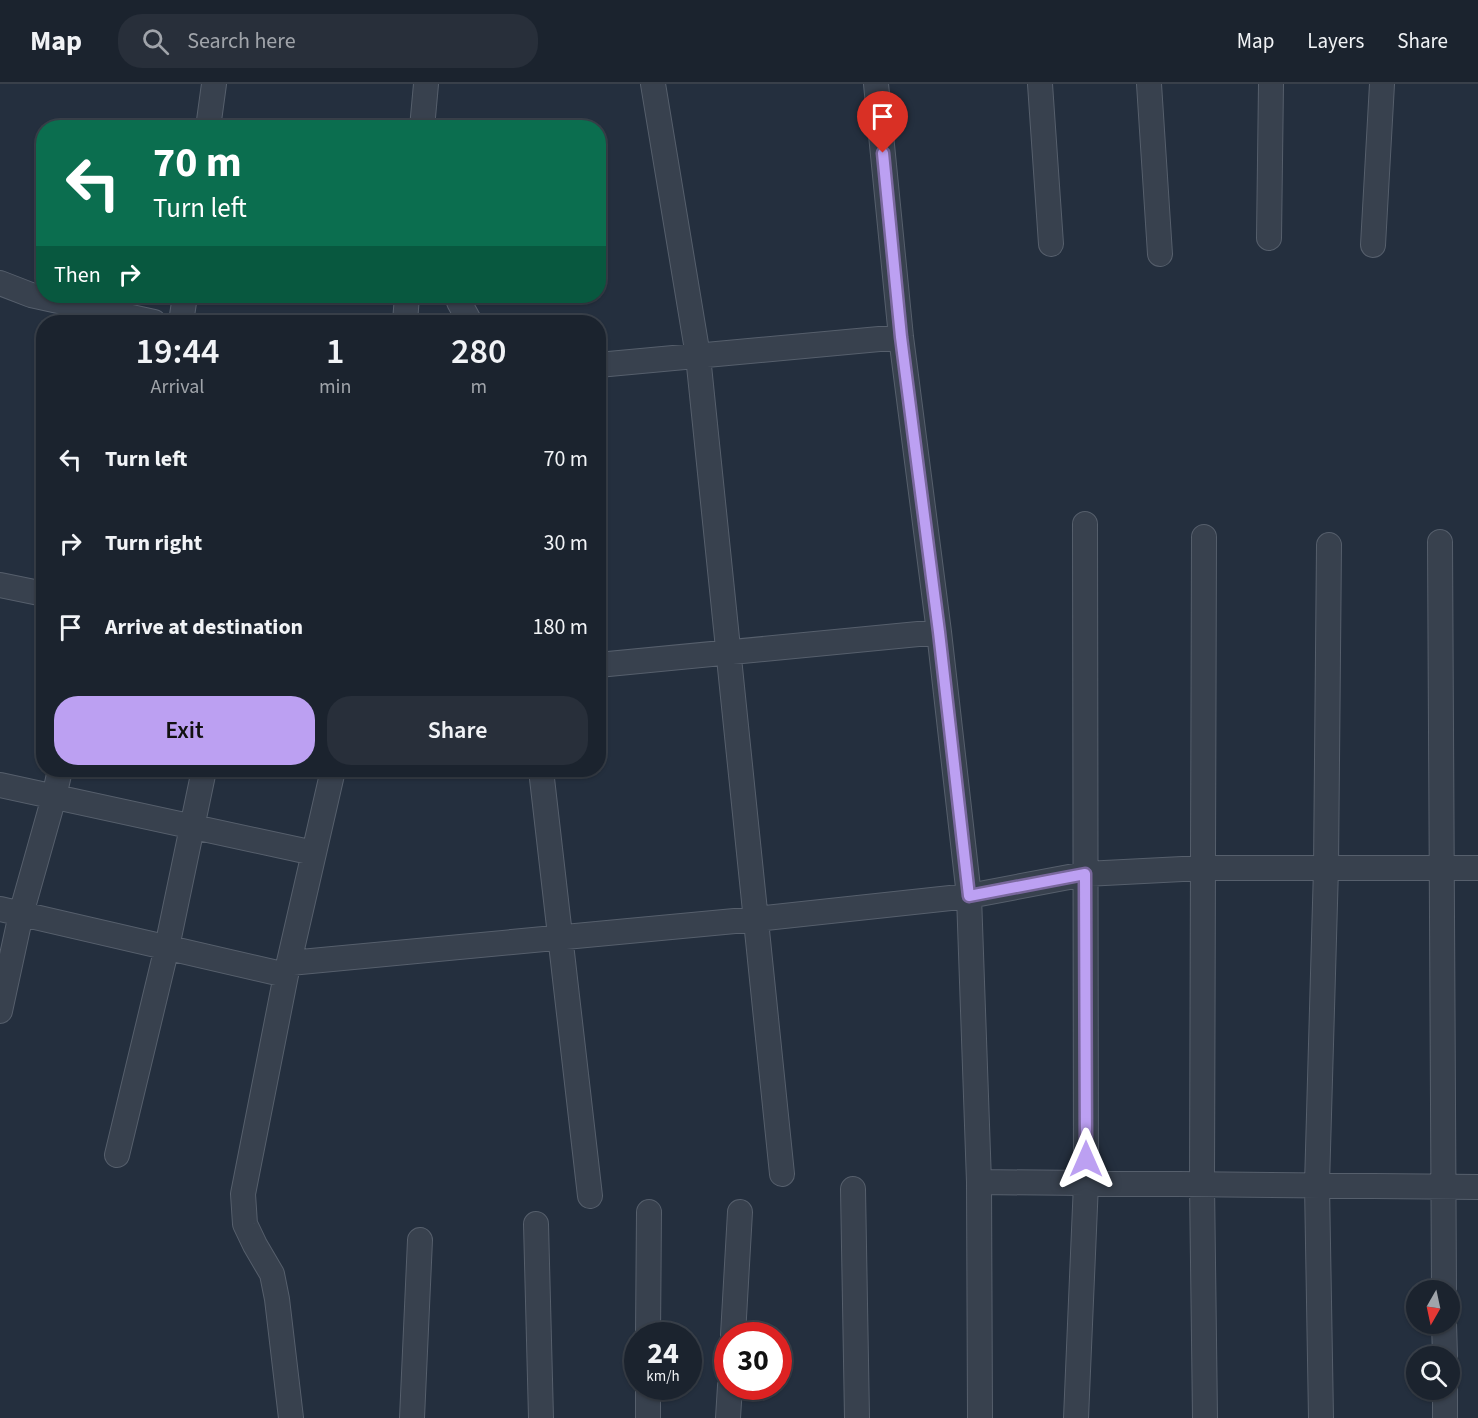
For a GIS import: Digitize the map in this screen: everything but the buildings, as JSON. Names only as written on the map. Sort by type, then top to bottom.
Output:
[{"type":"street","points":[[209,120],[214,84]]},
{"type":"street","points":[[423,120],[426,84]]},
{"type":"street","points":[[653,84],[698,356],[782,1174]]},
{"type":"street","points":[[876,84],[901,337],[939,632],[969,896],[979,1182],[980,1418]]},
{"type":"street","points":[[1040,84],[1051,244]]},
{"type":"street","points":[[1149,84],[1160,254]]},
{"type":"street","points":[[1269,238],[1271,84]]},
{"type":"street","points":[[1373,244],[1382,84]]},
{"type":"street","points":[[0,283],[36,296]]},
{"type":"street","points":[[67,303],[122,315]]},
{"type":"street","points":[[606,364],[901,337]]},
{"type":"street","points":[[1076,1418],[1086,1183],[1086,524]]},
{"type":"street","points":[[1204,537],[1202,1184],[1205,1418]]},
{"type":"street","points":[[1440,542],[1444,1280]]},
{"type":"street","points":[[1321,1418],[1317,1185],[1326,868],[1329,545]]},
{"type":"street","points":[[0,585],[36,592]]},
{"type":"street","points":[[606,664],[939,632]]},
{"type":"street","points":[[0,1011],[11,911],[54,797],[58,777]]},
{"type":"street","points":[[117,1155],[166,947],[203,777]]},
{"type":"street","points":[[291,1418],[272,1274],[245,1224],[243,1194],[288,969],[331,777]]},
{"type":"street","points":[[542,777],[590,1196]]},
{"type":"street","points":[[0,785],[314,853]]},
{"type":"street","points":[[11,911],[166,947],[288,969],[560,936],[756,919],[969,896],[1085,874],[1202,868],[1478,868]]},
{"type":"street","points":[[979,1182],[1478,1187]]},
{"type":"street","points":[[854,1189],[857,1418]]},
{"type":"street","points":[[648,1322],[649,1212]]},
{"type":"street","points":[[734,1322],[740,1212]]},
{"type":"street","points":[[536,1224],[541,1418]]},
{"type":"street","points":[[412,1418],[420,1240]]},
{"type":"street","points":[[648,1400],[648,1418]]},
{"type":"street","points":[[728,1418],[729,1400]]},
{"type":"street","points":[[1445,1400],[1446,1418]]},
{"type":"route","points":[[883,153],[901,337],[939,632],[969,896],[1085,874],[1086,1159]]}]
